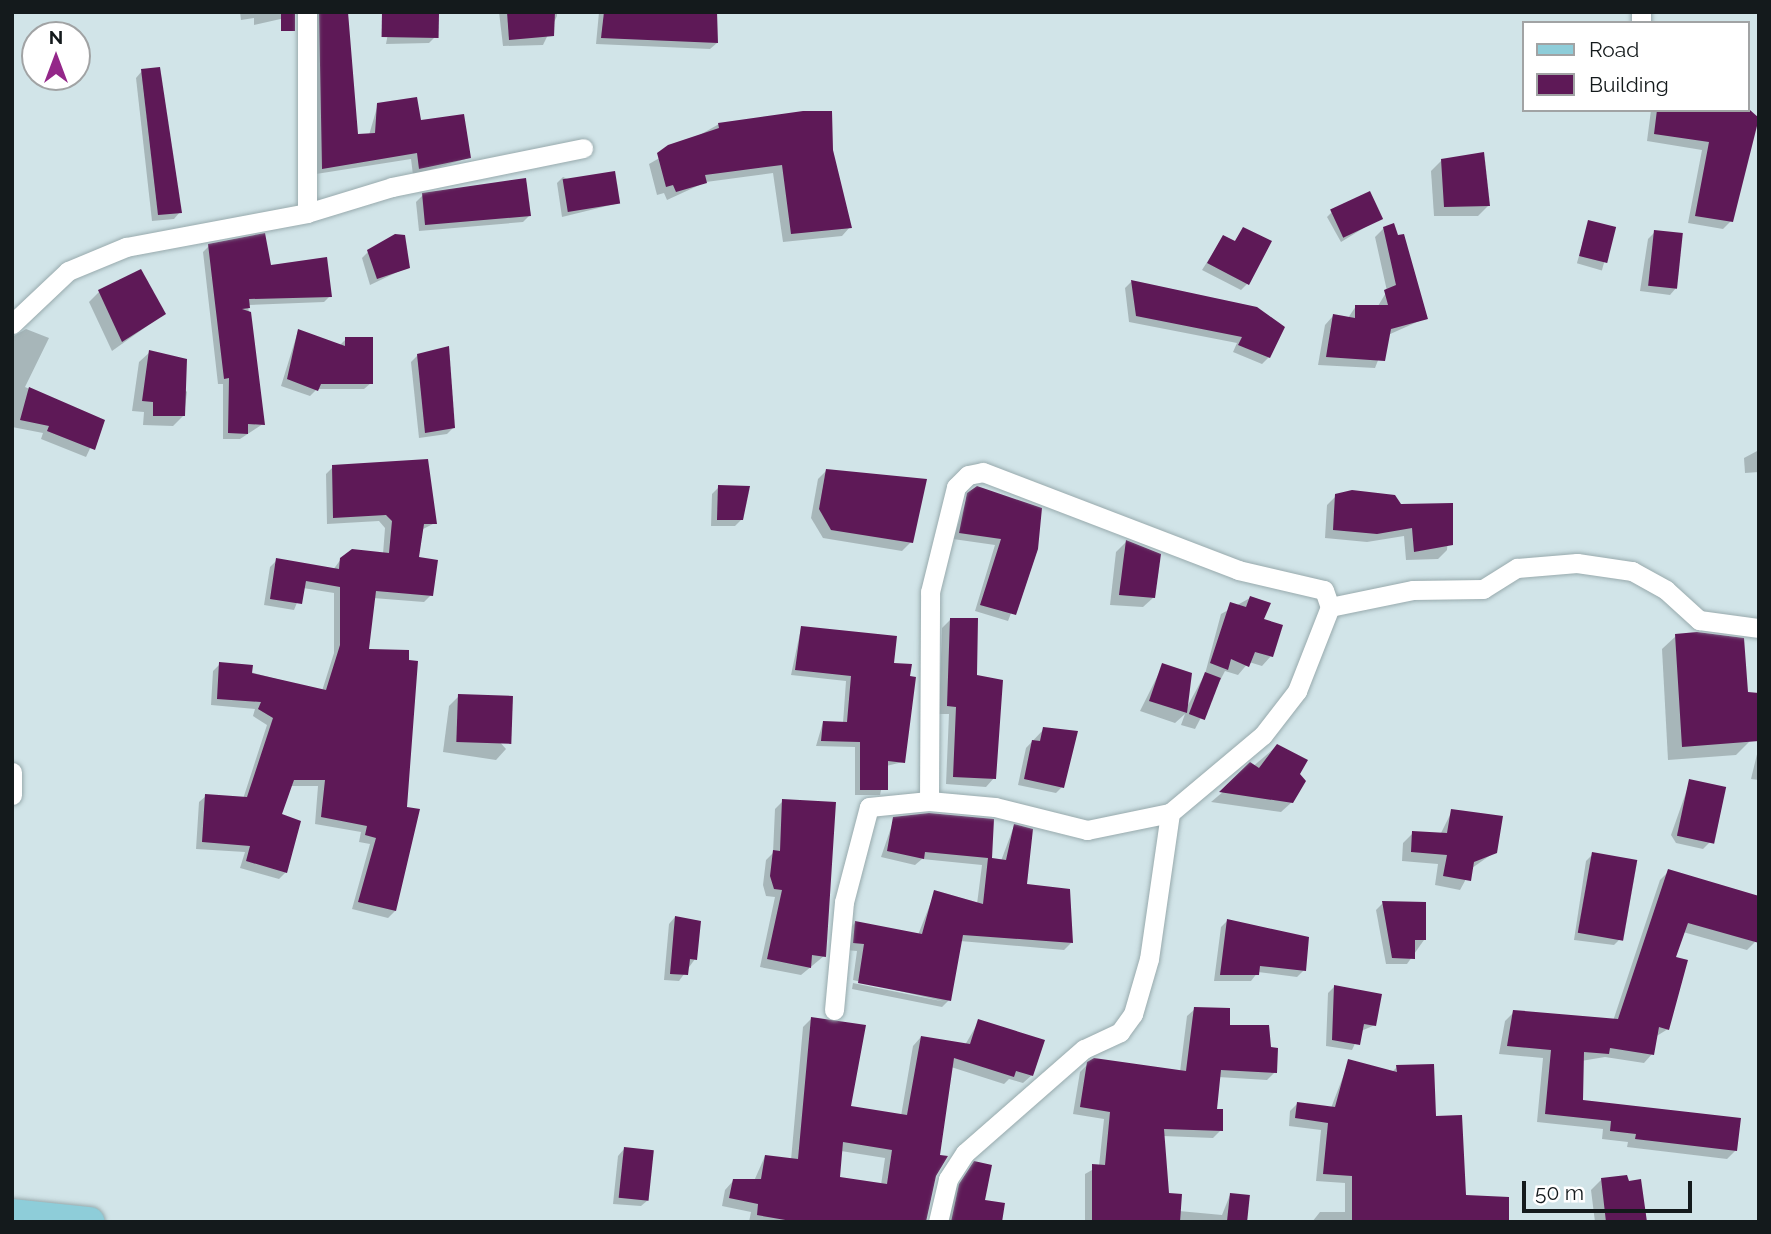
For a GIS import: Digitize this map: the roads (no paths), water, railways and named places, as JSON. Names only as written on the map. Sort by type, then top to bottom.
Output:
[{"type":"main road","points":[[12,1214],[90,1222]]},
{"type":"street","points":[[307,12],[307,213]]},
{"type":"street","points":[[12,324],[68,271],[125,247],[307,213],[392,187],[583,148]]},
{"type":"street","points":[[834,1010],[838,935],[863,816],[882,804],[929,801],[995,807],[1087,830],[1170,813],[1263,735],[1297,691],[1330,607],[1324,590],[1238,570],[983,472],[968,475],[956,487],[930,592],[929,801]]},
{"type":"street","points":[[1330,607],[1413,590],[1483,589],[1517,568],[1577,563],[1632,571],[1666,590],[1699,620],[1759,628]]},
{"type":"street","points":[[12,772],[12,795]]},
{"type":"street","points":[[938,1222],[948,1179],[965,1153],[1084,1049],[1120,1032],[1133,1014],[1149,959],[1170,813]]}]
